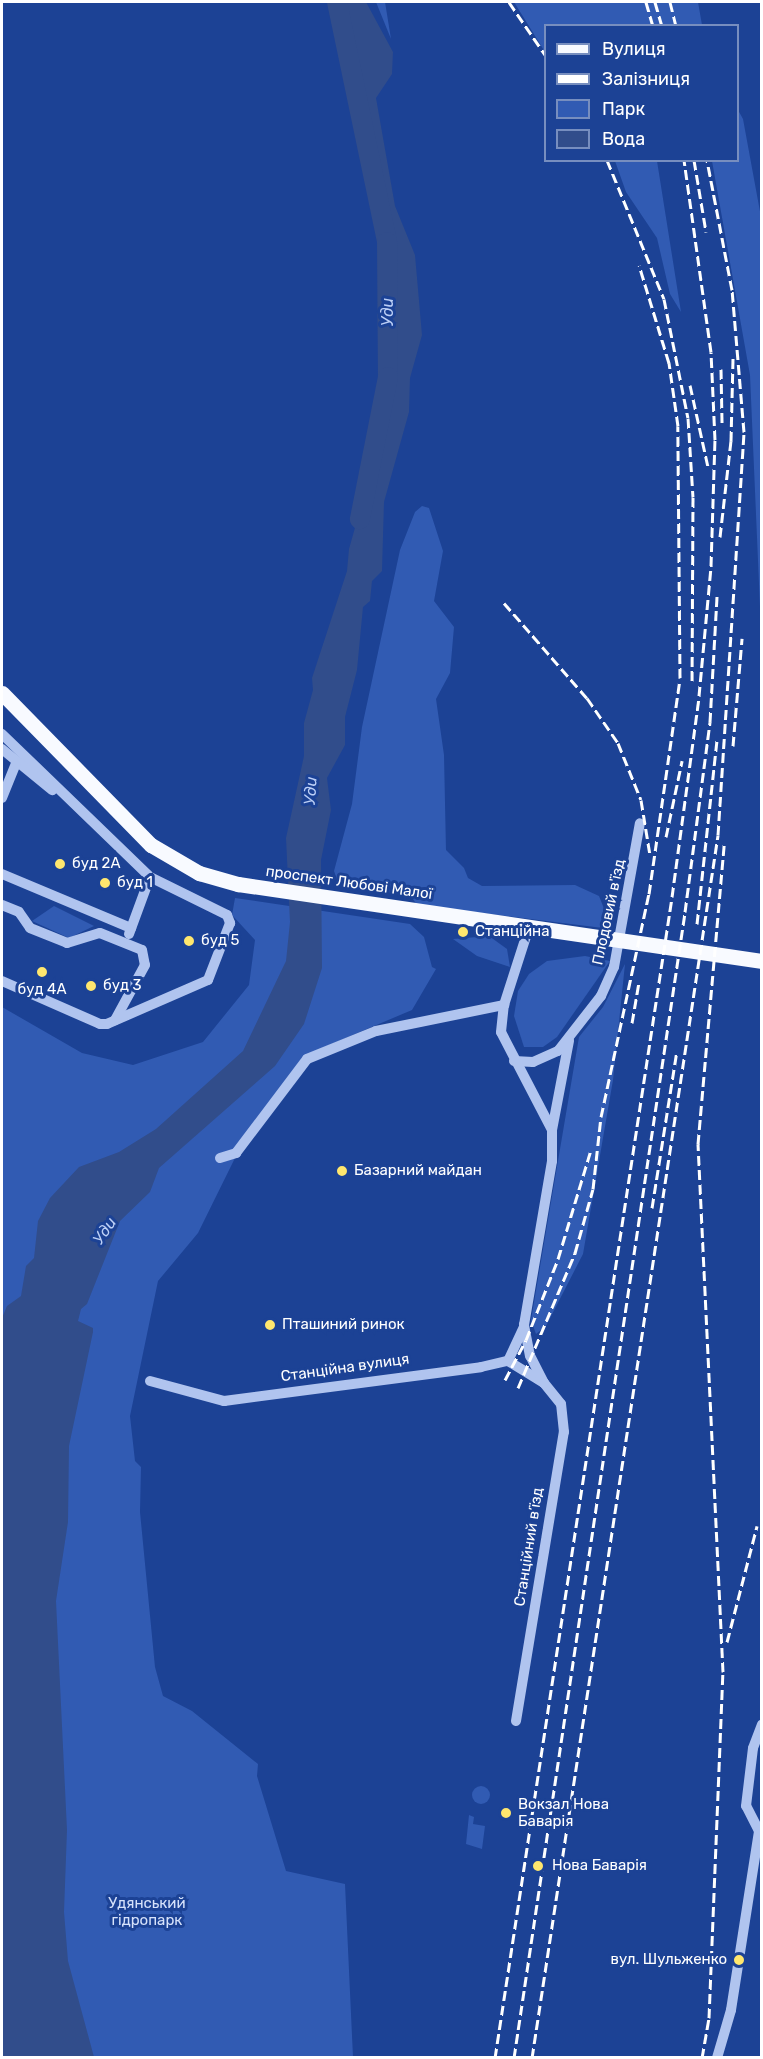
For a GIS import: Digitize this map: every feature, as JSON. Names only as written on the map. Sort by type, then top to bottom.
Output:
[{"type":"main road","name":"проспект Любові Малої","points":[[2,693],[151,845],[199,873],[238,884],[762,961]]},
{"type":"street","points":[[2,734],[150,877],[227,915],[230,931],[208,980],[115,1020],[100,1024],[2,981]]},
{"type":"street","points":[[2,749],[16,764],[68,800]]},
{"type":"street","points":[[2,798],[16,764]]},
{"type":"street","name":"Плодовий в'їзд","points":[[514,1061],[549,1058],[569,1041],[601,996],[614,967],[640,823]]},
{"type":"street","points":[[2,874],[131,928]]},
{"type":"street","points":[[125,943],[150,877]]},
{"type":"street","points":[[2,904],[19,912],[30,928],[67,943],[100,933],[142,950],[145,965],[115,1020]]},
{"type":"street","points":[[529,927],[504,1005],[501,1032],[514,1061],[552,1130]]},
{"type":"street","points":[[220,1158],[236,1153],[307,1059],[376,1030],[504,1005]]},
{"type":"street","points":[[544,1383],[508,1361],[524,1325],[552,1161],[552,1130],[569,1041]]},
{"type":"street","points":[[524,1325],[530,1356],[544,1383]]},
{"type":"street","name":"Станційна вулиця","points":[[150,1381],[224,1401],[508,1361]]},
{"type":"street","name":"Станційний в’їзд","points":[[516,1721],[564,1432],[561,1404],[544,1383]]},
{"type":"street","points":[[717,2058],[731,2010],[760,1832],[746,1806],[753,1748],[762,1725]]},
{"type":"green space","points":[[376,2],[385,2],[391,39]]},
{"type":"green space","points":[[514,2],[698,2],[702,24],[544,24],[544,50]]},
{"type":"green space","points":[[739,112],[743,119],[761,217],[760,607],[750,375],[712,162],[739,162]]},
{"type":"green space","points":[[615,162],[657,162],[681,312],[670,294],[657,238],[626,192]]},
{"type":"green space","points":[[422,506],[429,508],[443,551],[434,601],[454,627],[450,673],[436,699],[444,755],[446,850],[464,868],[468,878],[482,886],[575,885],[599,896],[607,916],[603,928],[417,905],[411,896],[339,885],[334,871],[352,804],[362,727],[400,550],[415,512]]},
{"type":"green space","name":"Удянський гідропарк","points":[[235,898],[410,924],[424,937],[432,967],[436,969],[412,1010],[303,1056],[235,1158],[198,1233],[158,1281],[130,1416],[135,1461],[141,1467],[140,1512],[155,1667],[163,1696],[192,1711],[258,1764],[257,1776],[286,1871],[345,1884],[353,2057],[2,2057],[2,1007],[82,1053],[133,1065],[203,1042],[249,985],[255,940],[232,915]]},
{"type":"green space","points":[[54,906],[94,926],[69,938],[32,921]]},
{"type":"green space","points":[[489,936],[507,949],[510,967],[477,956],[453,939]]},
{"type":"green space","points":[[585,956],[610,961],[557,1037],[543,1047],[524,1047],[514,1016],[518,991],[529,974],[547,961]]},
{"type":"green space","points":[[625,964],[613,1080],[583,1254],[546,1326],[536,1334],[531,1320],[579,1037],[603,1007]]},
{"type":"green space","points":[[477,1786],[485,1786],[490,1791],[488,1802],[477,1804],[472,1799],[472,1791]]},
{"type":"green space","points":[[469,1815],[474,1817],[473,1824],[485,1826],[482,1849],[466,1844]]},
{"type":"water","points":[[333,2],[366,2],[393,52],[392,74],[376,98],[395,206],[415,255],[422,335],[410,378],[409,412],[384,502],[382,571],[372,581],[370,601],[363,607],[357,670],[345,717],[345,745],[327,778],[331,810],[321,860],[322,968],[304,1024],[275,1066],[159,1168],[150,1192],[120,1221],[87,1304],[81,1309],[78,1321],[93,1328],[93,1332],[69,1446],[68,1522],[56,1601],[67,1830],[64,1912],[68,1961],[94,2057],[2,2058],[2,1318],[7,1306],[21,1296],[26,1266],[34,1258],[38,1221],[50,1198],[79,1167],[119,1152],[156,1129],[243,1051],[286,961],[290,922],[286,838],[304,756],[304,723],[313,690],[312,678],[347,571],[349,549],[376,453],[389,323],[390,265],[384,198],[360,91]]},
{"type":"waterway","name":"Уди","points":[[337,2],[387,242],[388,377],[360,519]]},
{"type":"railway","points":[[509,2],[544,53]]},
{"type":"railway","points":[[646,2],[652,24]]},
{"type":"railway","points":[[655,2],[661,24]]},
{"type":"railway","points":[[670,2],[676,24]]},
{"type":"railway","points":[[608,162],[664,299],[688,418],[693,497],[692,681]]},
{"type":"railway","points":[[495,2058],[672,897],[699,696],[711,566],[715,440],[711,352],[684,162]]},
{"type":"railway","points":[[694,162],[706,232]]},
{"type":"railway","points":[[532,2058],[718,835],[744,432],[732,290],[707,162]]},
{"type":"railway","points":[[518,1388],[575,1253],[593,1189],[601,1117],[649,894],[680,678],[678,426],[669,363],[639,265]]},
{"type":"railway","points":[[720,537],[731,441],[733,357]]},
{"type":"railway","points":[[721,369],[722,423]]},
{"type":"railway","points":[[690,385],[708,467]]},
{"type":"railway","points":[[514,2058],[685,912],[710,722],[717,596]]},
{"type":"railway","points":[[504,603],[587,698],[618,743],[641,800],[650,855]]},
{"type":"railway","points":[[733,746],[742,638]]},
{"type":"railway","points":[[697,924],[717,739]]},
{"type":"railway","points":[[666,837],[682,761]]},
{"type":"railway","points":[[702,2058],[709,2018],[723,1672],[698,1144],[724,844]]},
{"type":"railway","points":[[632,1023],[639,982]]},
{"type":"railway","points":[[652,1208],[677,1051]]},
{"type":"railway","points":[[505,1380],[526,1340],[558,1259],[591,1150]]},
{"type":"railway","points":[[727,1642],[757,1526]]},
{"type":"place","name":"буд 2А","points":[[60,864]]},
{"type":"place","name":"буд 1","points":[[105,883]]},
{"type":"place","name":"Станційна","points":[[463,932]]},
{"type":"place","name":"буд 5","points":[[189,941]]},
{"type":"place","name":"буд 4А","points":[[42,972]]},
{"type":"place","name":"буд 3","points":[[91,986]]},
{"type":"place","name":"Базарний майдан","points":[[342,1171]]},
{"type":"place","name":"Пташиний ринок","points":[[270,1325]]},
{"type":"place","name":"Вокзал Нова Баварія","points":[[506,1813]]},
{"type":"place","name":"Нова Баварія","points":[[538,1866]]},
{"type":"place","name":"вул. Шульженко","points":[[739,1960]]}]
